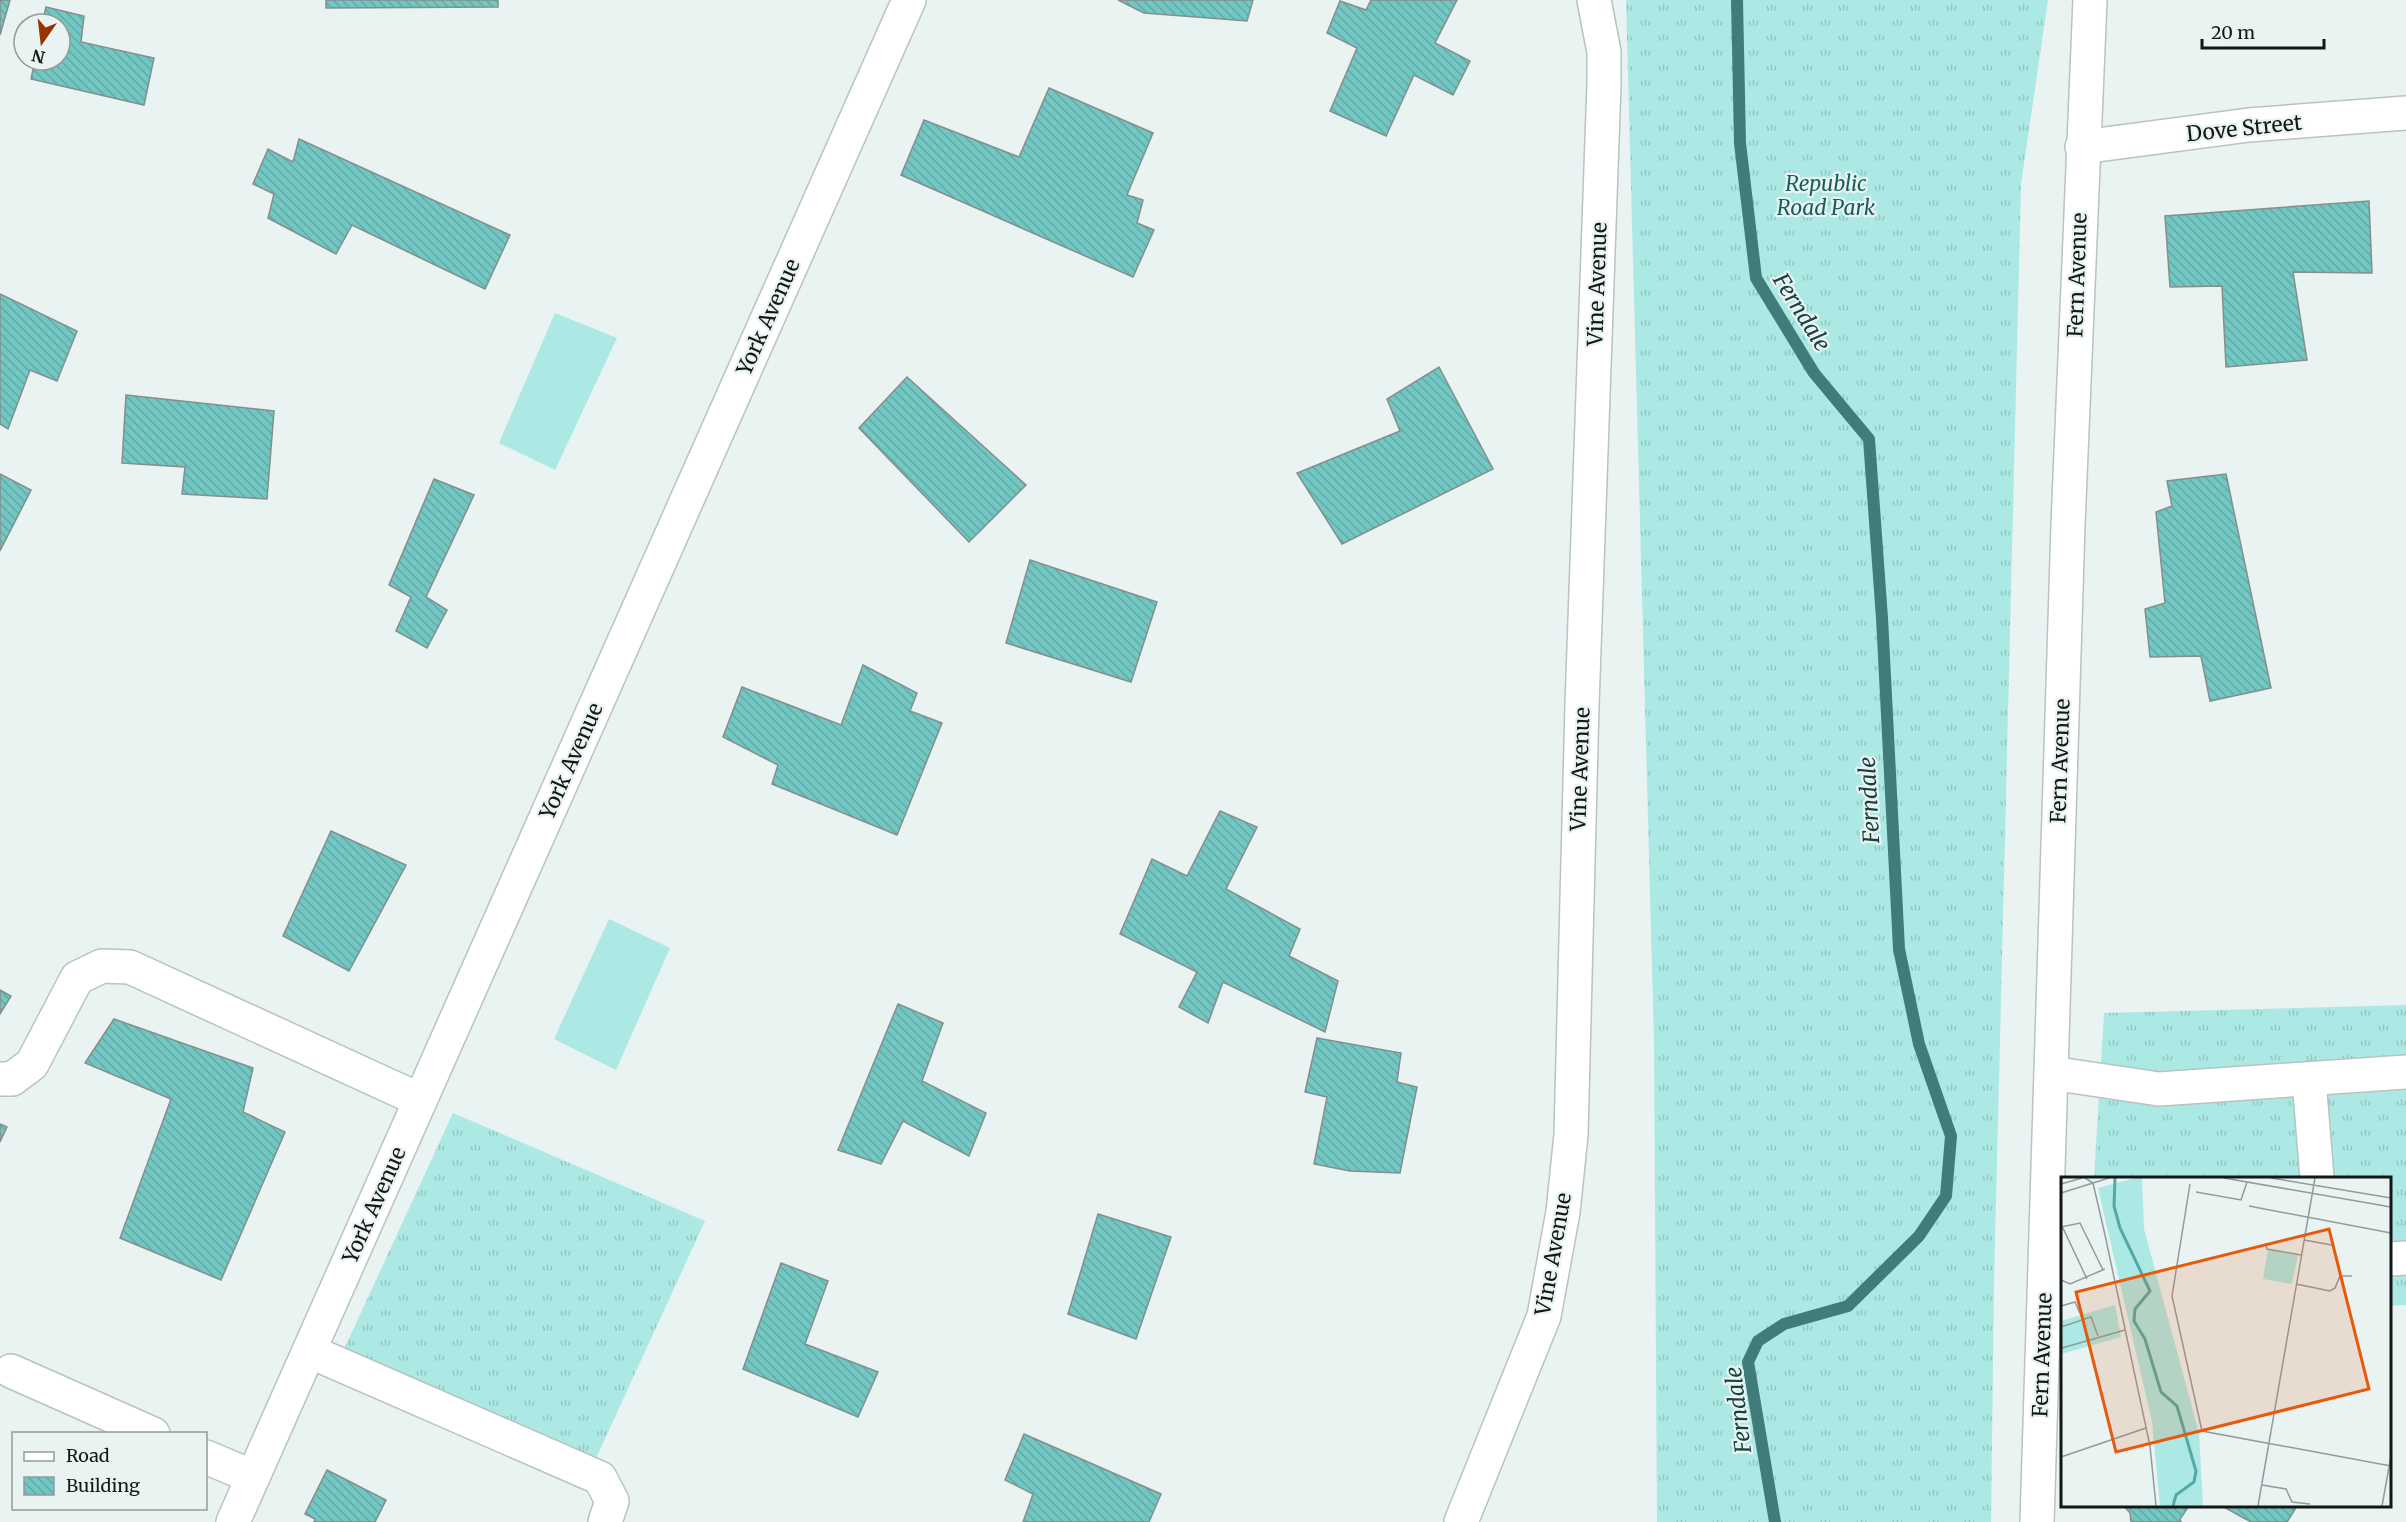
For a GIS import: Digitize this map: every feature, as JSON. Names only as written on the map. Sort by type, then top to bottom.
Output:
[{"type":"street","name":"York Avenue","points":[[233,1522],[909,0]]},
{"type":"street","name":"Vine Avenue","points":[[1461,1522],[1545,1316],[1563,1212],[1571,1135],[1582,705],[1604,84],[1604,52],[1594,0]]},
{"type":"street","name":"Fern Avenue","points":[[2037,1522],[2068,514],[2090,0]]},
{"type":"street","name":"Dove Street","points":[[2082,147],[2249,125],[2406,113]]},
{"type":"street","points":[[0,1079],[12,1078],[32,1064],[77,978],[102,966],[130,967],[420,1100]]},
{"type":"street","points":[[2051,1073],[2159,1089],[2406,1072]]},
{"type":"street","points":[[2309,1080],[2317,1177]]},
{"type":"street","points":[[2391,1259],[2406,1258]]},
{"type":"street","points":[[309,1351],[600,1478],[612,1501],[605,1522]]},
{"type":"street","points":[[11,1371],[148,1432]]},
{"type":"street","points":[[207,1457],[252,1477]]},
{"type":"green space","name":"Republic Road Park","points":[[1626,0],[2048,0],[2021,184],[1994,1283],[1991,1522],[1657,1522],[1654,1042]]},
{"type":"green space","points":[[555,313],[617,338],[555,470],[499,443]]},
{"type":"green space","points":[[609,919],[670,948],[616,1070],[554,1039]]},
{"type":"green space","points":[[2406,1005],[2406,1305],[2391,1306],[2391,1177],[2094,1177],[2104,1013]]},
{"type":"green space","points":[[453,1113],[705,1221],[592,1467],[340,1358]]},
{"type":"building","points":[[0,0],[10,0],[0,35]]},
{"type":"building","points":[[326,0],[498,0],[498,7],[326,8]]},
{"type":"building","points":[[1118,0],[1253,0],[1247,21],[1144,13]]},
{"type":"building","points":[[1371,0],[1457,0],[1435,43],[1470,61],[1453,95],[1414,75],[1386,136],[1330,111],[1357,48],[1327,33],[1340,1],[1366,10]]},
{"type":"building","points":[[46,7],[67,12],[45,12]]},
{"type":"building","points":[[72,13],[84,16],[81,42],[154,58],[144,105],[31,79],[32,72],[72,72]]},
{"type":"building","points":[[1049,88],[1153,133],[1127,195],[1143,200],[1137,223],[1154,230],[1133,277],[901,175],[924,120],[1019,157]]},
{"type":"building","points":[[299,139],[510,235],[485,289],[352,225],[336,254],[268,218],[274,194],[253,184],[268,149],[293,162]]},
{"type":"building","points":[[2369,201],[2372,273],[2293,272],[2307,360],[2226,367],[2222,286],[2170,287],[2165,216]]},
{"type":"building","points":[[0,294],[77,331],[57,381],[30,370],[8,429],[0,424]]},
{"type":"building","points":[[1439,367],[1493,469],[1342,544],[1297,473],[1400,431],[1387,399]]},
{"type":"building","points":[[907,377],[1026,485],[969,542],[859,428]]},
{"type":"building","points":[[126,395],[274,411],[267,499],[182,494],[185,467],[122,463]]},
{"type":"building","points":[[0,474],[31,490],[0,551]]},
{"type":"building","points":[[2226,474],[2271,688],[2210,701],[2201,656],[2150,657],[2145,609],[2165,603],[2156,512],[2172,506],[2167,481]]},
{"type":"building","points":[[434,479],[474,495],[426,597],[447,610],[427,648],[396,631],[411,597],[389,585]]},
{"type":"building","points":[[1030,560],[1157,602],[1131,682],[1006,643]]},
{"type":"building","points":[[863,665],[917,693],[910,711],[942,723],[897,835],[772,784],[778,765],[723,737],[742,687],[841,725]]},
{"type":"building","points":[[1220,811],[1257,827],[1226,889],[1300,929],[1289,956],[1338,981],[1325,1032],[1223,982],[1208,1023],[1179,1007],[1197,972],[1120,934],[1152,859],[1187,876]]},
{"type":"building","points":[[331,831],[406,865],[349,971],[283,936]]},
{"type":"building","points":[[0,990],[11,996],[0,1014]]},
{"type":"building","points":[[898,1004],[943,1023],[922,1081],[986,1113],[969,1156],[903,1121],[881,1164],[838,1150]]},
{"type":"building","points":[[114,1019],[253,1068],[243,1112],[285,1132],[221,1280],[120,1238],[171,1099],[85,1063]]},
{"type":"building","points":[[1317,1038],[1401,1053],[1397,1082],[1417,1087],[1400,1173],[1350,1171],[1314,1164],[1327,1097],[1305,1092]]},
{"type":"building","points":[[0,1124],[7,1127],[0,1142]]},
{"type":"building","points":[[1098,1214],[1171,1237],[1136,1339],[1068,1314]]},
{"type":"building","points":[[781,1263],[828,1281],[805,1344],[878,1372],[858,1417],[743,1369]]},
{"type":"building","points":[[1024,1434],[1161,1494],[1149,1522],[1023,1522],[1033,1494],[1005,1480]]},
{"type":"building","points":[[327,1470],[386,1500],[375,1522],[314,1522],[315,1519],[305,1514]]},
{"type":"building","points":[[2125,1507],[2188,1507],[2180,1519],[2181,1522],[2131,1522],[2130,1513]]},
{"type":"building","points":[[2224,1507],[2296,1507],[2287,1522],[2251,1522]]},
{"type":"waterway","name":"Ferndale","points":[[1737,0],[1740,143],[1756,278],[1814,373],[1869,439],[1882,618],[1899,949],[1919,1044],[1951,1136],[1946,1196],[1919,1236],[1848,1306],[1784,1324],[1758,1341],[1748,1362],[1775,1522]]}]
